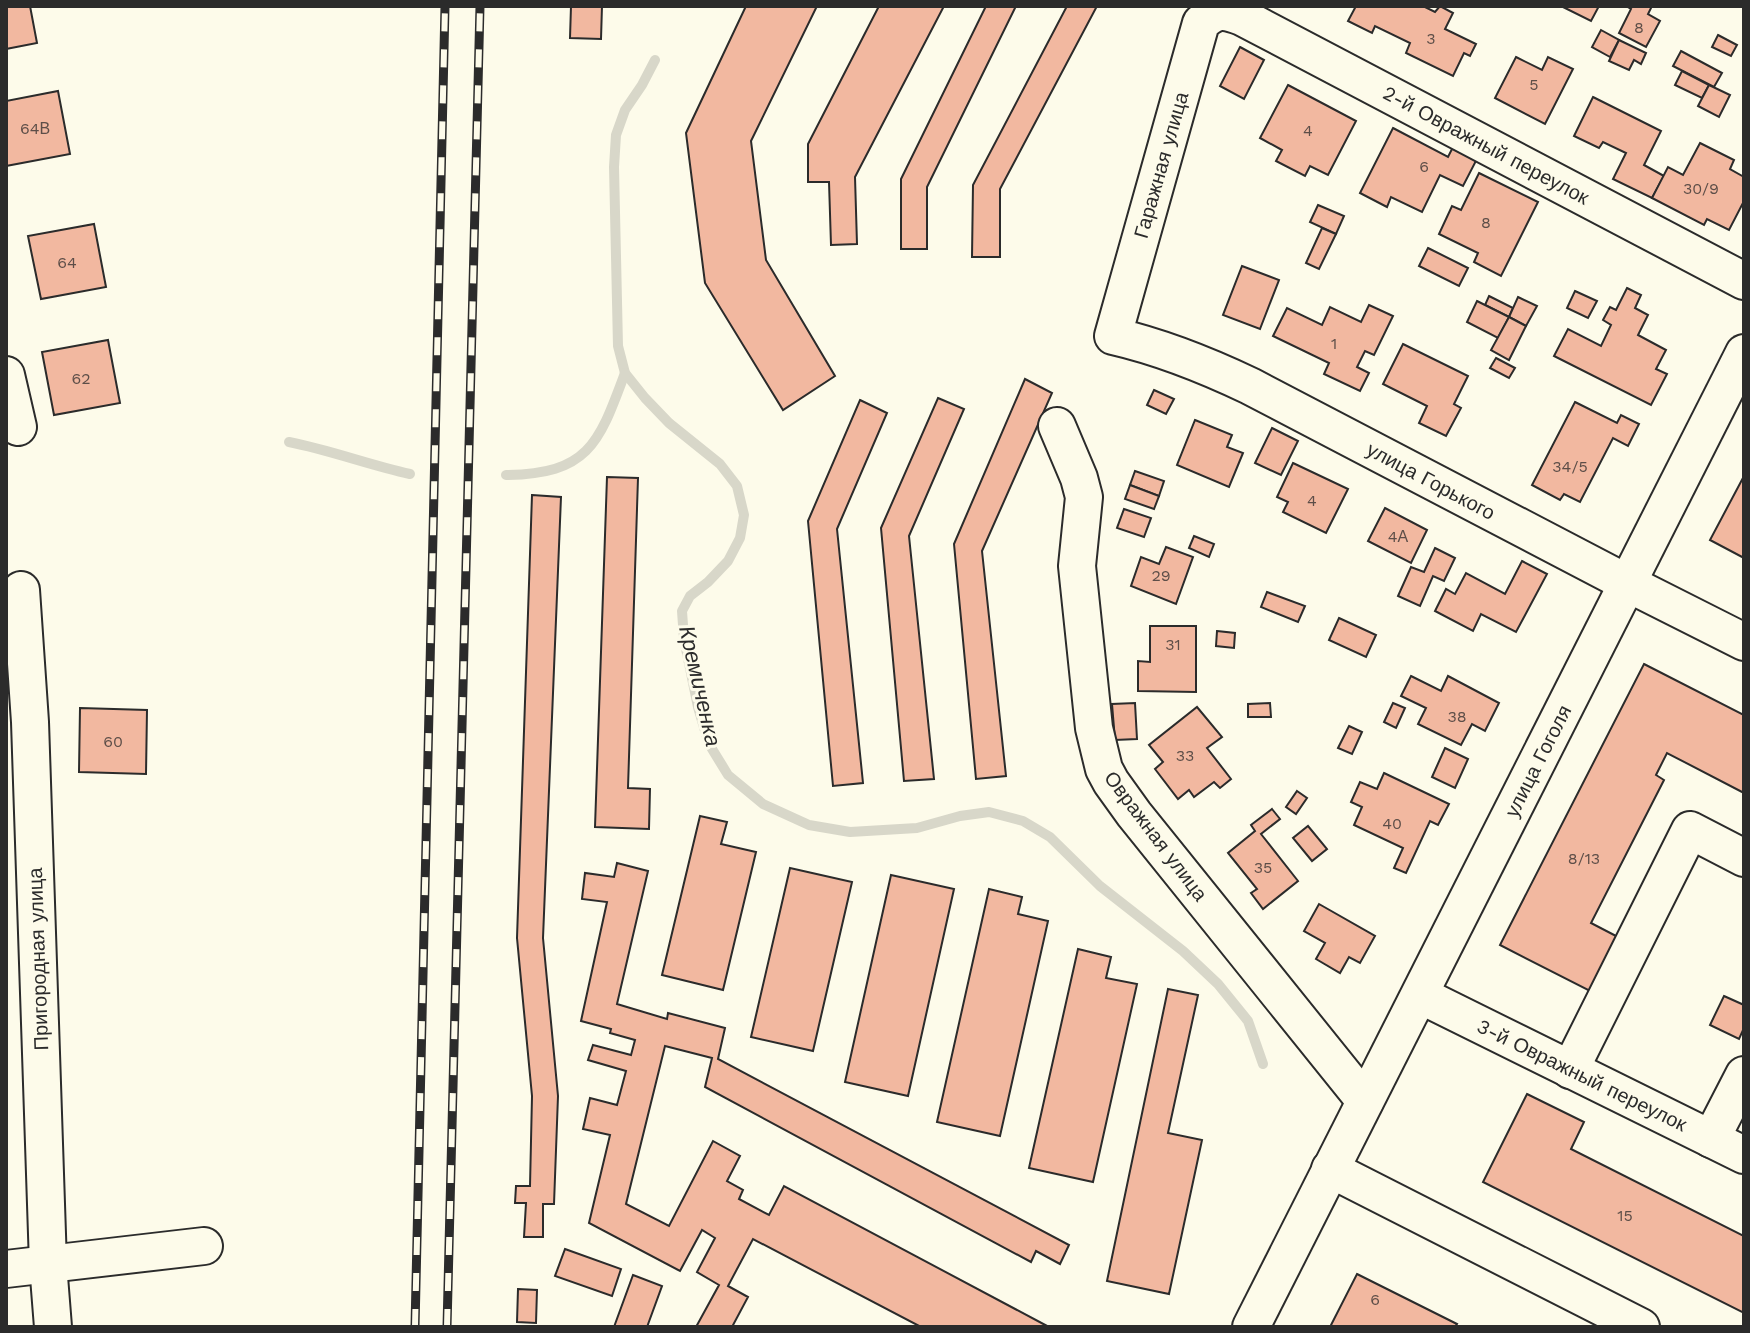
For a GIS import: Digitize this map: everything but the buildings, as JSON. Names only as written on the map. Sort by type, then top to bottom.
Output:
[{"type":"street","name":"2-й Овражный переулок","points":[[1226,11],[1744,281]]},
{"type":"street","name":"Гаражная улица","points":[[1113,336],[1201,23],[1212,13],[1226,11]]},
{"type":"street","name":"улица Горького","points":[[1113,336],[1211,367],[1744,642]]},
{"type":"street","name":"улица Гоголя","points":[[1251,1327],[1744,353]]},
{"type":"street","points":[[6,375],[18,427]]},
{"type":"street","name":"Овражная улица","points":[[1057,426],[1084,497],[1077,566],[1094,728],[1104,769],[1134,814],[1365,1101]]},
{"type":"street","name":"Пригородная улица","points":[[21,590],[30,722],[48,1264],[53,1327]]},
{"type":"street","points":[[1570,1070],[1690,830],[1744,858]]},
{"type":"street","name":"3-й Овражный переулок","points":[[1420,995],[1744,1155]]},
{"type":"street","points":[[1711,1139],[1744,1075]]},
{"type":"street","points":[[1330,1169],[1641,1327]]},
{"type":"street","points":[[6,1269],[204,1246]]},
{"type":"waterway","name":"Кремиченка","points":[[655,60],[625,110],[616,135],[618,346],[625,373],[645,398],[669,423],[720,464],[737,486],[744,515],[740,538],[728,561],[690,596],[682,611],[684,639],[709,744],[728,775],[763,804],[809,825],[850,832],[917,828],[989,812],[1023,821],[1050,837],[1100,886],[1183,951],[1218,984],[1248,1021],[1263,1064]]},
{"type":"waterway","points":[[506,475],[556,468],[573,461],[587,450],[607,418],[625,373]]},
{"type":"waterway","points":[[289,442],[410,474]]},
{"type":"railway","points":[[415,1327],[445,6]]},
{"type":"railway","points":[[447,1327],[480,6]]}]
